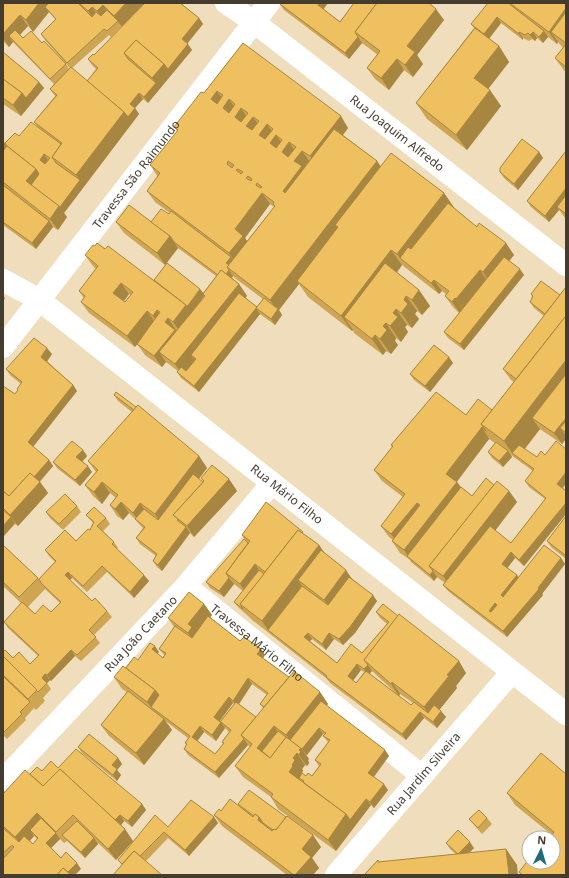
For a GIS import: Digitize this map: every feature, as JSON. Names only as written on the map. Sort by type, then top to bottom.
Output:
[{"type":"street","name":"Rua Joaquim Alfredo","points":[[226,3],[254,22],[566,265]]},
{"type":"street","name":"Travessa São Raimundo","points":[[3,347],[38,299],[269,3]]},
{"type":"street","name":"Rua Mário Filho","points":[[3,280],[38,299],[566,714]]},
{"type":"street","name":"Rua João Caetano","points":[[3,780],[186,586],[272,483]]},
{"type":"street","name":"Travessa Mário Filho","points":[[186,586],[422,776]]},
{"type":"street","name":"Rua Jardim Silveira","points":[[336,875],[512,672]]},
{"type":"building","points":[[3,3],[39,3],[26,20],[20,15],[3,34]]},
{"type":"building","points":[[49,3],[78,3],[92,17],[96,12],[101,16],[107,10],[118,21],[107,31],[104,29],[67,63],[41,34],[56,19],[45,7]]},
{"type":"building","points":[[79,3],[126,3],[114,16],[103,5],[97,11],[92,7],[88,11]]},
{"type":"building","points":[[145,3],[180,3],[199,18],[182,39],[188,44],[168,69],[136,40],[124,53],[128,59],[156,83],[144,97],[139,93],[130,104],[135,108],[128,117],[87,81],[98,68],[88,59],[93,54],[94,55]]},
{"type":"building","points":[[319,3],[318,5],[340,22],[354,3],[377,3],[355,32],[358,37],[345,53],[280,4]]},
{"type":"building","points":[[377,3],[429,3],[436,9],[407,46],[415,52],[405,65],[397,59],[381,78],[367,68],[380,51],[355,32]]},
{"type":"building","points":[[488,3],[508,3],[544,31],[539,37],[533,32],[530,35],[528,33],[525,35],[519,32],[519,34],[497,17],[484,34],[471,24]]},
{"type":"building","points":[[566,3],[566,8],[549,32],[511,4]]},
{"type":"building","points":[[566,12],[566,43],[551,32]]},
{"type":"building","points":[[475,28],[499,46],[474,78],[490,90],[456,135],[416,103]]},
{"type":"building","points":[[15,30],[23,38],[31,31],[42,43],[44,41],[66,64],[50,79],[9,36]]},
{"type":"building","points":[[136,40],[164,64],[152,78],[124,53]]},
{"type":"building","points":[[243,43],[341,116],[310,156],[302,151],[294,161],[302,166],[283,191],[285,193],[334,129],[377,161],[270,300],[227,267],[275,206],[273,204],[274,202],[262,193],[235,229],[243,236],[229,253],[147,191],[160,173],[150,165],[178,130],[174,127],[201,92],[204,93]],"holes":[[[217,91],[223,95],[217,104],[211,99]],[[229,99],[235,104],[229,113],[223,108]],[[241,108],[248,113],[241,122],[235,117]],[[253,117],[259,121],[252,130],[246,126]],[[267,124],[273,129],[265,139],[259,135]],[[276,135],[282,140],[276,148],[270,143]],[[289,142],[296,147],[288,157],[282,152]],[[228,161],[234,165],[232,168],[227,164]],[[238,169],[243,172],[241,174],[236,170]],[[248,176],[252,179],[251,181],[246,178]],[[257,183],[262,187],[260,188],[256,185]]]},
{"type":"building","points":[[566,44],[566,67],[555,58]]},
{"type":"building","points":[[3,52],[39,82],[26,98],[22,93],[3,79]]},
{"type":"building","points":[[71,67],[124,112],[76,175],[52,157],[62,143],[34,122],[57,95],[50,89]]},
{"type":"building","points":[[3,79],[22,93],[13,105],[3,98]]},
{"type":"building","points":[[31,122],[61,144],[52,157],[56,163],[80,180],[60,207],[31,185],[39,174],[36,169],[5,143],[15,133],[19,136]],"holes":[[[44,154],[50,158],[45,164],[40,160]]]},
{"type":"building","points":[[522,139],[539,152],[514,184],[500,172],[500,168]]},
{"type":"building","points":[[7,146],[36,169],[26,181],[59,206],[50,219],[3,182],[3,151]]},
{"type":"building","points":[[566,151],[566,188],[545,216],[527,201]]},
{"type":"building","points":[[391,153],[444,193],[397,254],[391,250],[341,316],[297,281],[338,227],[335,225]]},
{"type":"building","points":[[3,185],[49,221],[32,243],[3,222]]},
{"type":"building","points":[[566,195],[566,214],[557,207]]},
{"type":"building","points":[[448,203],[477,227],[479,223],[506,243],[483,272],[480,270],[452,302],[445,296],[449,291],[434,280],[431,283],[400,258],[408,247],[411,249]]},
{"type":"building","points":[[129,205],[170,236],[157,253],[116,222]]},
{"type":"building","points":[[161,209],[169,214],[171,211],[231,257],[226,263],[229,265],[227,267],[229,270],[226,274],[221,270],[218,275],[174,242],[170,236],[151,222]]},
{"type":"building","points":[[97,243],[105,249],[108,246],[186,305],[173,322],[168,318],[165,322],[175,330],[154,356],[137,344],[160,312],[157,310],[153,316],[147,311],[127,336],[81,302],[85,296],[79,291],[98,266],[85,255],[93,245],[95,246]],"holes":[[[121,283],[133,292],[125,302],[113,293]]]},
{"type":"building","points":[[504,257],[520,269],[460,344],[444,332]]},
{"type":"building","points":[[167,263],[200,289],[187,307],[154,280]]},
{"type":"building","points":[[385,263],[419,290],[412,300],[406,296],[404,300],[408,304],[401,313],[396,309],[393,313],[398,317],[390,326],[386,323],[383,326],[387,330],[380,339],[375,335],[372,339],[344,317]]},
{"type":"building","points":[[221,270],[239,284],[175,364],[159,352],[205,296],[203,294]]},
{"type":"building","points":[[541,281],[560,295],[545,314],[530,302],[533,296],[531,294]]},
{"type":"building","points":[[566,287],[566,317],[516,379],[503,369]]},
{"type":"building","points":[[239,293],[257,307],[194,386],[177,372],[181,367],[186,371],[196,359],[191,355]]},
{"type":"building","points":[[264,298],[278,309],[271,319],[256,308]]},
{"type":"building","points":[[565,317],[566,360],[504,441],[481,424]]},
{"type":"building","points":[[34,338],[47,348],[41,357],[73,385],[28,442],[49,460],[34,477],[30,473],[9,496],[3,491],[3,386],[15,394],[18,390],[17,389],[22,382],[6,369]]},
{"type":"building","points":[[434,345],[449,357],[425,386],[410,374]]},
{"type":"building","points":[[566,374],[566,418],[554,433],[532,418]]},
{"type":"building","points":[[116,392],[136,407],[134,410],[114,395]]},
{"type":"building","points":[[436,392],[466,415],[478,399],[492,410],[481,424],[486,431],[482,427],[446,474],[457,482],[404,550],[392,541],[420,505],[417,503],[391,534],[381,526],[405,494],[374,470],[393,446],[391,445]]},
{"type":"building","points":[[138,405],[199,456],[155,514],[140,503],[133,513],[121,502],[115,509],[110,505],[118,495],[102,482],[94,492],[85,485],[98,470],[88,461]]},
{"type":"building","points":[[566,421],[566,433],[560,428]]},
{"type":"building","points":[[72,441],[83,450],[76,457],[88,466],[75,480],[53,462]]},
{"type":"building","points":[[556,441],[566,449],[566,472],[557,484],[566,491],[566,503],[519,560],[511,552],[502,564],[517,575],[501,595],[503,597],[544,545],[561,558],[538,588],[539,589],[503,631],[443,585],[490,526],[511,543],[546,498],[525,481],[534,469],[512,453],[519,445],[537,457],[541,451],[545,455]],"holes":[[[495,603],[497,605],[491,612],[489,611]]]},
{"type":"building","points":[[496,442],[508,451],[499,461],[488,452]]},
{"type":"building","points":[[212,465],[229,479],[187,526],[173,515],[204,481],[201,478]]},
{"type":"building","points":[[30,473],[40,482],[10,515],[3,508],[3,491],[9,496]]},
{"type":"building","points":[[193,474],[203,482],[173,515],[186,527],[158,565],[153,561],[157,554],[136,538],[145,527],[135,519],[144,509],[158,520]]},
{"type":"building","points":[[486,478],[494,485],[429,566],[433,571],[430,575],[407,556],[461,487],[472,496]]},
{"type":"building","points":[[497,481],[509,491],[443,576],[429,566]]},
{"type":"building","points":[[65,494],[77,506],[59,524],[46,512]]},
{"type":"building","points":[[266,502],[303,532],[302,533],[298,530],[265,572],[255,564],[240,584],[226,573],[250,541],[242,535]]},
{"type":"building","points":[[94,507],[106,518],[97,526],[114,542],[112,544],[144,575],[130,592],[102,566],[83,586],[68,572],[65,575],[92,601],[95,598],[107,611],[89,630],[96,637],[77,655],[71,650],[47,675],[45,674],[42,678],[47,683],[38,692],[3,656],[3,652],[5,650],[13,658],[19,652],[30,664],[39,655],[4,622],[22,602],[35,614],[43,605],[51,612],[61,602],[41,583],[39,579],[56,561],[45,550],[65,530],[76,541],[88,529],[90,530],[94,522],[86,515]]},
{"type":"building","points":[[3,510],[11,517],[3,526]]},
{"type":"building","points":[[566,516],[566,554],[565,555],[547,541]]},
{"type":"building","points":[[298,530],[319,545],[262,621],[240,604]]},
{"type":"building","points":[[244,539],[248,543],[226,573],[229,578],[219,591],[206,582]]},
{"type":"building","points":[[3,545],[38,578],[19,597],[3,582]]},
{"type":"building","points":[[321,550],[346,570],[324,600],[298,580]]},
{"type":"building","points":[[259,570],[264,574],[240,604],[243,609],[234,602]]},
{"type":"building","points":[[349,577],[373,595],[350,627],[339,639],[329,633],[322,644],[308,633],[304,637],[337,663],[351,644],[362,653],[389,622],[376,612],[383,604],[398,616],[364,660],[368,665],[364,669],[357,664],[348,676],[356,683],[366,671],[411,705],[414,702],[428,713],[434,705],[441,711],[433,722],[420,712],[402,734],[326,677],[327,676],[268,630],[302,586],[328,605]]},
{"type":"building","points":[[189,592],[204,604],[188,624],[192,627],[188,633],[168,618]]},
{"type":"building","points":[[399,614],[459,661],[424,707],[392,682],[391,684],[364,660]]},
{"type":"building","points":[[208,616],[240,641],[244,637],[261,649],[257,654],[289,677],[264,707],[260,704],[268,693],[248,678],[233,701],[229,697],[214,717],[220,722],[236,702],[256,717],[241,735],[244,739],[215,772],[184,749],[187,744],[185,743],[190,736],[151,707],[159,695],[155,690],[126,668],[134,657],[138,660],[150,643],[155,646],[152,649],[163,658],[166,653],[159,649],[175,626],[192,638]],"holes":[[[221,722],[231,730],[222,742],[224,743],[215,754],[192,737],[200,726],[212,735]]]},
{"type":"building","points":[[3,656],[37,690],[28,699],[3,675]]},
{"type":"building","points":[[123,666],[155,690],[147,702],[114,677]]},
{"type":"building","points":[[294,671],[320,692],[286,735],[274,726],[257,748],[270,758],[286,737],[301,748],[299,750],[301,751],[299,755],[297,753],[293,758],[295,760],[289,772],[346,814],[328,840],[271,797],[273,794],[235,766],[252,744],[241,735]]},
{"type":"building","points":[[3,676],[30,702],[20,712],[22,714],[3,733]]},
{"type":"building","points":[[128,691],[164,719],[136,753],[101,725]]},
{"type":"building","points":[[321,701],[385,750],[368,773],[384,784],[370,802],[366,799],[350,820],[346,814],[299,778],[302,773],[306,776],[308,773],[312,776],[321,764],[315,760],[330,740],[323,736],[326,733],[319,728],[302,749],[290,740]]},
{"type":"building","points":[[278,731],[286,737],[270,758],[262,751]]},
{"type":"building","points":[[89,734],[118,758],[112,765],[117,769],[113,775],[78,747]]},
{"type":"building","points":[[76,749],[142,804],[128,821],[120,815],[115,820],[60,769],[43,786],[30,774],[37,767],[42,771],[51,761],[58,768]]},
{"type":"building","points":[[541,753],[566,774],[566,875],[523,875],[519,872],[521,869],[561,870],[561,830],[552,830],[507,793]]},
{"type":"building","points":[[60,769],[125,829],[108,849],[73,815],[56,832],[37,813],[15,837],[3,826],[3,794],[25,770],[43,786]]},
{"type":"building","points":[[249,790],[286,817],[276,830],[273,830],[263,823],[255,814],[254,816],[238,804]]},
{"type":"building","points":[[230,799],[253,817],[255,814],[259,817],[258,820],[272,831],[274,829],[276,830],[287,816],[313,835],[302,849],[311,857],[295,875],[214,815],[219,809],[221,811]]},
{"type":"building","points":[[191,800],[214,817],[185,850],[164,832],[140,856],[134,851],[122,864],[118,860],[155,815],[168,827]]},
{"type":"building","points":[[479,810],[487,818],[478,828],[469,819]]},
{"type":"building","points":[[41,818],[56,833],[46,843],[61,858],[66,852],[77,863],[68,872],[63,868],[57,875],[3,875],[3,859],[14,847],[12,845],[3,853],[3,830],[4,829],[19,842],[24,836],[33,844],[38,838],[30,830]]},
{"type":"building","points":[[77,821],[94,838],[81,852],[62,835]]},
{"type":"building","points":[[458,830],[470,842],[458,854],[446,843]]},
{"type":"building","points":[[506,849],[509,875],[364,875],[378,860],[378,862]]},
{"type":"building","points":[[134,851],[162,875],[113,875]]},
{"type":"building","points":[[63,868],[71,875],[57,875]]}]
